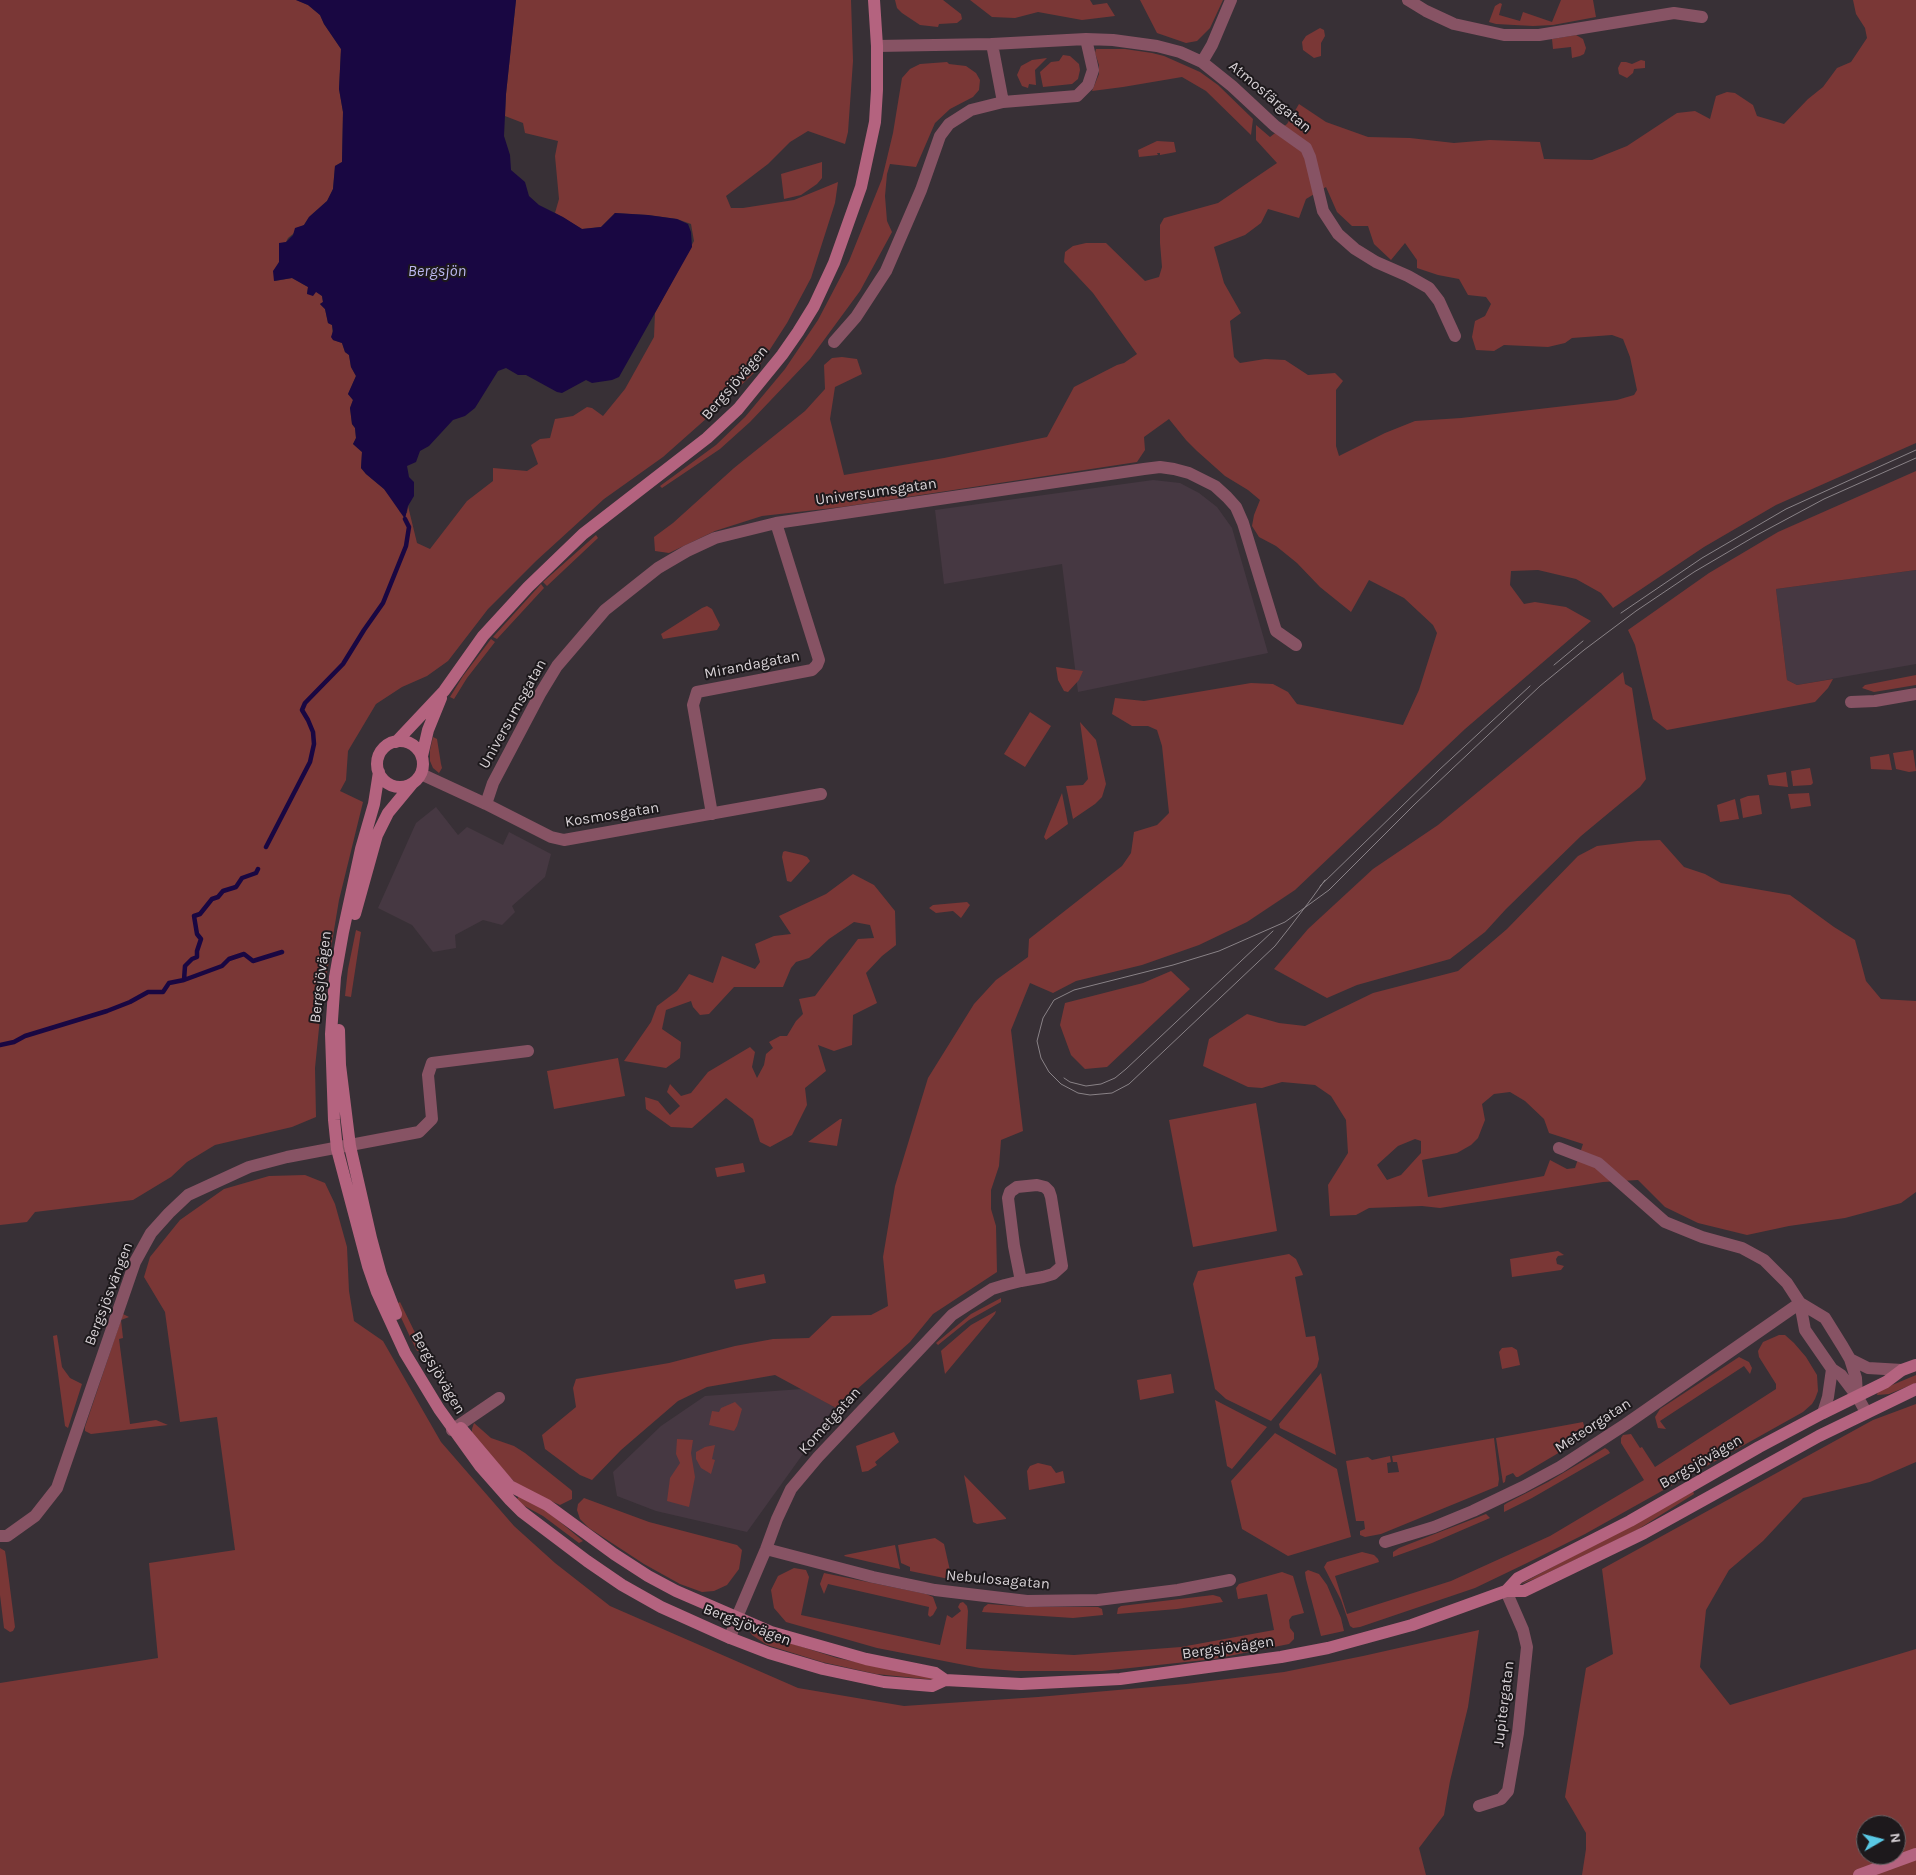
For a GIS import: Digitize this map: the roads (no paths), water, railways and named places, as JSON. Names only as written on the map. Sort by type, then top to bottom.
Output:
[{"type":"street","name":"Bergsjövägen","points":[[874,0],[877,46],[874,122],[861,187],[834,263],[814,306],[798,332],[782,355],[738,409],[707,438],[583,534],[528,587],[483,636],[444,691],[396,742],[389,744],[381,752],[378,762],[378,786],[361,849],[335,977],[331,1034],[337,1149],[368,1266],[377,1292],[405,1353],[480,1466],[522,1512],[622,1585],[661,1607],[769,1653],[823,1669],[884,1682],[932,1686],[945,1680],[1021,1684],[1120,1679],[1281,1657],[1336,1646],[1403,1628],[1506,1592],[1524,1591],[1636,1537],[1694,1507],[1819,1436],[1916,1389]]},
{"type":"street","points":[[1202,62],[1212,45],[1231,0]]},
{"type":"street","points":[[1408,0],[1454,24],[1504,35],[1539,35],[1674,13],[1702,17]]},
{"type":"street","name":"Atmosfärgatan","points":[[877,46],[992,44],[1086,39],[1157,46],[1180,52],[1202,62],[1232,86],[1275,126],[1306,148],[1323,211],[1338,234],[1369,258],[1429,288],[1439,301],[1455,336]]},
{"type":"street","points":[[834,342],[856,317],[886,271],[922,190],[940,136],[949,124],[971,110],[1003,102],[1077,96],[1088,85],[1093,70],[1086,39]]},
{"type":"street","points":[[992,44],[1003,102]]},
{"type":"street","name":"Universumsgatan","points":[[486,804],[493,783],[557,666],[605,610],[658,568],[687,551],[715,538],[776,522],[1134,470],[1160,467],[1174,469],[1189,473],[1215,486],[1236,507],[1243,523],[1276,631],[1296,645]]},
{"type":"street","name":"Mirandagatan","points":[[712,814],[693,705],[697,692],[812,670],[819,660],[776,522]]},
{"type":"street","name":"Bergsjövägen","points":[[444,691],[428,730],[422,756],[423,767],[416,779],[388,813],[376,835],[346,955],[340,1007],[341,1072],[350,1146],[371,1238],[394,1310],[413,1350],[456,1428],[510,1486],[547,1505],[648,1576],[676,1591],[771,1632],[866,1659],[935,1673],[945,1680]]},
{"type":"street","points":[[1852,702],[1875,701],[1916,694]]},
{"type":"street","points":[[396,742],[413,745],[422,756]]},
{"type":"street","points":[[379,772],[385,781],[395,786],[406,786],[416,779]]},
{"type":"street","name":"Kosmosgatan","points":[[416,779],[486,804],[551,837],[564,840],[821,794]]},
{"type":"street","name":"Bergsjösvängen","points":[[0,1536],[7,1536],[35,1516],[56,1488],[135,1262],[151,1233],[188,1195],[229,1175],[270,1161],[419,1132],[432,1119],[428,1075],[432,1062],[528,1051]]},
{"type":"street","points":[[1559,1148],[1598,1163],[1665,1222],[1702,1237],[1742,1248],[1764,1260],[1787,1283],[1800,1303],[1804,1330],[1832,1369],[1841,1376],[1858,1396],[1866,1412]]},
{"type":"street","name":"Kometgatan","points":[[730,1638],[777,1518],[792,1490],[818,1457],[952,1315],[992,1289],[1053,1274],[1062,1266],[1051,1197],[1045,1187],[1038,1185],[1017,1187],[1010,1192],[1008,1198],[1021,1281]]},
{"type":"street","points":[[1800,1303],[1825,1318],[1850,1359],[1856,1378],[1858,1396]]},
{"type":"street","name":"Meteorgatan","points":[[1384,1542],[1434,1527],[1473,1511],[1523,1487],[1560,1466],[1626,1424],[1800,1303]]},
{"type":"street","points":[[1850,1359],[1868,1368],[1902,1370]]},
{"type":"street","name":"Bergsjövägen","points":[[1506,1592],[1518,1578],[1630,1521],[1822,1413],[1886,1382],[1902,1370],[1916,1365]]},
{"type":"street","points":[[1822,1413],[1828,1398],[1832,1369]]},
{"type":"street","points":[[456,1428],[499,1398]]},
{"type":"street","name":"Nebulosagatan","points":[[766,1549],[865,1575],[935,1590],[1027,1601],[1098,1600],[1178,1590],[1230,1580]]},
{"type":"street","name":"Jupitergatan","points":[[1479,1806],[1501,1800],[1508,1791],[1518,1733],[1527,1647],[1523,1630],[1506,1592]]},
{"type":"street","points":[[1859,1875],[1916,1854]]},
{"type":"water","name":"Bergsjön","points":[[296,0],[516,0],[506,94],[504,136],[510,155],[511,170],[525,182],[529,196],[539,205],[582,229],[601,227],[615,213],[677,219],[688,224],[691,232],[692,247],[619,377],[592,383],[586,380],[562,393],[526,375],[518,375],[506,368],[498,371],[475,408],[465,416],[453,420],[429,446],[420,451],[416,462],[407,466],[409,477],[414,482],[414,496],[408,506],[405,519],[384,489],[361,468],[362,452],[353,444],[356,438],[350,408],[353,400],[348,394],[356,376],[351,367],[349,355],[345,352],[342,343],[333,340],[331,337],[332,325],[328,323],[325,309],[320,304],[323,302],[322,296],[316,292],[313,296],[307,294],[308,287],[292,278],[274,281],[273,271],[279,262],[279,243],[286,242],[293,235],[295,228],[304,225],[309,217],[327,201],[333,189],[335,166],[342,162],[343,112],[339,89],[341,49],[320,15],[308,5]]},
{"type":"waterway","points":[[266,847],[310,762],[314,744],[313,732],[302,710],[305,703],[343,664],[383,603],[406,546],[409,527],[405,519]]},
{"type":"waterway","points":[[184,980],[185,966],[197,957],[201,939],[197,934],[194,916],[200,914],[212,899],[218,897],[223,891],[236,887],[242,878],[256,873],[258,869]]},
{"type":"waterway","points":[[0,1045],[107,1011],[130,1002],[148,992],[163,992],[169,983],[184,980],[222,966],[229,959],[244,954],[253,961],[282,952]]},
{"type":"tram line","points":[[1621,613],[1702,558],[1786,509],[1916,450]]},
{"type":"tram line","points":[[1325,880],[1312,898],[1290,927],[1275,946],[1129,1084],[1112,1093],[1090,1095],[1078,1093],[1061,1084],[1049,1072],[1041,1058],[1037,1041],[1043,1018],[1054,1000],[1074,990],[1173,965],[1219,951],[1285,922],[1329,890],[1415,804],[1540,686],[1636,611],[1694,572],[1757,535],[1824,499],[1916,458]]},
{"type":"tram line","points":[[1554,665],[1583,641]]},
{"type":"tram line","points":[[1320,886],[1439,770],[1530,686]]},
{"type":"tram line","points":[[1064,1078],[1070,1082],[1086,1086],[1101,1084],[1115,1078],[1273,931]]}]
